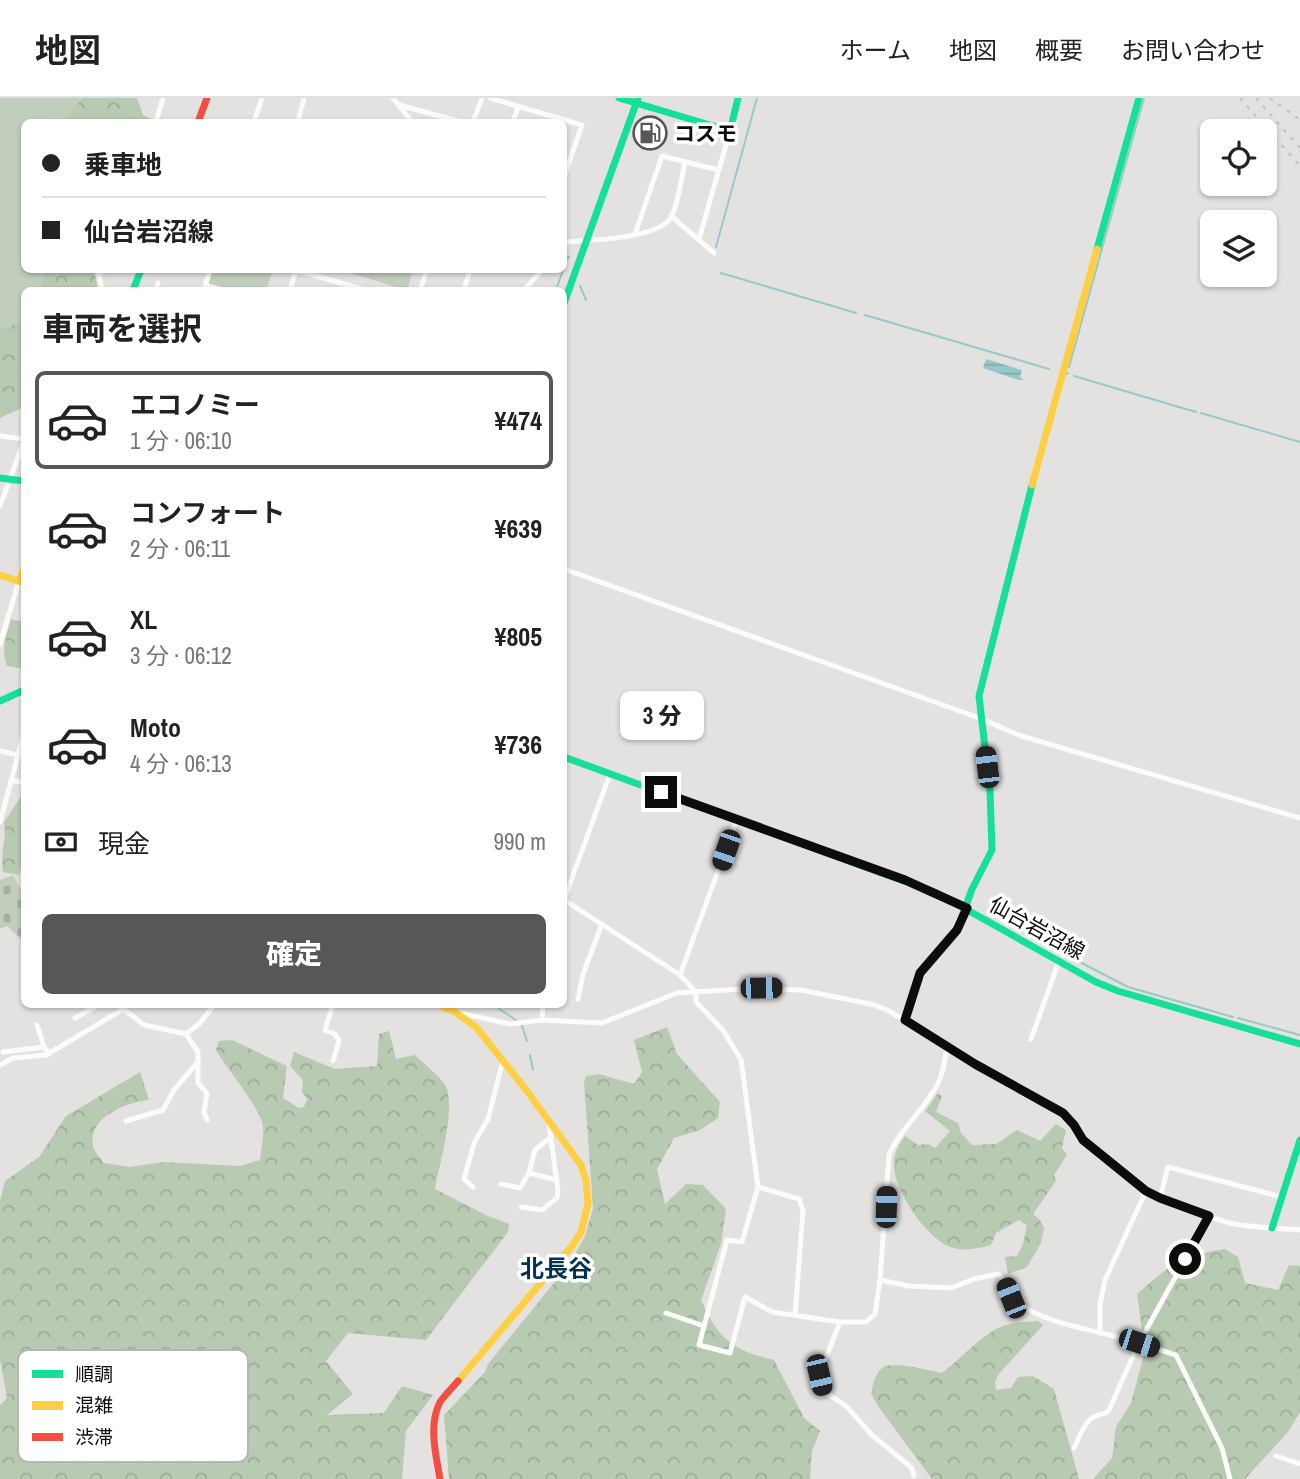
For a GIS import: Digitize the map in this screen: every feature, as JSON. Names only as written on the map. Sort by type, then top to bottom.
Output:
[{"type":"street","points":[[157,119],[163,98]]},
{"type":"street","points":[[199,119],[207,98]]},
{"type":"street","points":[[255,119],[261,98]]},
{"type":"street","points":[[299,119],[304,98]]},
{"type":"street","points":[[393,98],[410,119]]},
{"type":"street","points":[[474,119],[482,98]]},
{"type":"street","points":[[490,98],[548,119]]},
{"type":"street","points":[[620,98],[637,100],[730,131]]},
{"type":"street","points":[[699,239],[738,98]]},
{"type":"street","points":[[905,1020],[920,973],[957,930],[972,889],[992,850],[990,791],[979,696],[1028,501],[1139,98]]},
{"type":"street","points":[[567,295],[637,100]]},
{"type":"street","points":[[399,105],[451,119]]},
{"type":"street","points":[[514,119],[518,107]]},
{"type":"street","points":[[567,122],[582,125],[567,168]]},
{"type":"street","points":[[635,234],[662,156],[718,170]]},
{"type":"street","points":[[567,242],[655,230],[671,216],[685,162]]},
{"type":"street","points":[[671,216],[714,253]]},
{"type":"street","points":[[306,273],[354,287]]},
{"type":"street","points":[[527,287],[539,273]]},
{"type":"street","points":[[335,287],[336,282]]},
{"type":"street","points":[[157,287],[158,283]]},
{"type":"street","points":[[0,436],[21,440]]},
{"type":"street","points":[[0,506],[21,449]]},
{"type":"street","points":[[0,478],[21,481]]},
{"type":"street","points":[[567,570],[1041,742],[1300,818]]},
{"type":"street","points":[[0,575],[21,582]]},
{"type":"street","points":[[0,644],[21,585]]},
{"type":"street","points":[[0,701],[21,691]]},
{"type":"street","points":[[0,751],[21,754],[0,822]]},
{"type":"street","name":"仙台岩沼線","points":[[567,758],[905,880],[967,908],[1096,982],[1136,998],[1300,1044]]},
{"type":"street","points":[[567,892],[610,775]]},
{"type":"street","points":[[11,780],[21,782]]},
{"type":"street","points":[[680,975],[737,819]]},
{"type":"street","points":[[567,902],[680,975],[696,992],[696,1002],[723,1030],[741,1060],[758,1187],[742,1242],[727,1240],[699,1345],[730,1353],[744,1297],[772,1312],[839,1322],[866,1322],[875,1314],[889,1155],[900,1134],[925,1105],[939,1083],[947,1047]]},
{"type":"street","points":[[578,999],[583,974],[602,924]]},
{"type":"street","points":[[1031,1039],[1059,961]]},
{"type":"street","points":[[455,1012],[510,1024],[542,1020],[602,1023],[677,993],[744,989],[801,990],[875,1005],[1063,1113],[1083,1140],[1146,1191],[1231,1223],[1300,1230]]},
{"type":"street","points":[[75,1018],[93,1008]]},
{"type":"street","points":[[187,1034],[212,1008]]},
{"type":"street","points":[[332,1008],[325,1030],[335,1034],[339,1041],[333,1062]]},
{"type":"street","points":[[440,1479],[433,1428],[441,1401],[572,1247],[583,1225],[588,1198],[584,1172],[549,1120],[476,1027],[446,1008]]},
{"type":"street","points":[[542,1020],[543,1008]]},
{"type":"street","points":[[0,1065],[13,1058],[49,1054],[122,1010],[144,1025],[187,1034],[198,1052],[198,1083],[207,1093],[204,1112],[207,1120]]},
{"type":"street","points":[[37,1025],[49,1054]]},
{"type":"street","points":[[3,1052],[44,1047]]},
{"type":"street","points":[[473,1186],[464,1179],[474,1143],[488,1119],[503,1060]]},
{"type":"street","points":[[126,1121],[163,1110],[174,1090],[198,1062]]},
{"type":"street","points":[[521,1207],[542,1210],[557,1198],[549,1120]]},
{"type":"street","points":[[501,1184],[520,1188],[529,1173],[535,1150],[551,1137]]},
{"type":"street","points":[[1272,1228],[1300,1140]]},
{"type":"street","points":[[1160,1198],[1168,1167],[1282,1197]]},
{"type":"street","points":[[529,1173],[557,1180]]},
{"type":"street","points":[[758,1187],[799,1199],[802,1205],[804,1229],[795,1315]]},
{"type":"street","points":[[1100,1333],[1100,1304],[1105,1280],[1146,1191]]},
{"type":"street","points":[[1074,1448],[1090,1419],[1109,1410],[1139,1343],[1209,1216]]},
{"type":"street","points":[[880,1280],[909,1286],[951,1288],[998,1273],[1003,1278],[1011,1298],[1030,1312],[1078,1329],[1139,1343],[1176,1355],[1222,1448],[1230,1479]]},
{"type":"street","points":[[666,1313],[704,1326]]},
{"type":"street","points":[[839,1322],[819,1375],[822,1390],[846,1406],[872,1435],[912,1468],[914,1476]]},
{"type":"street","points":[[1276,1456],[1300,1464]]},
{"type":"green space","points":[[0,98],[137,98],[143,115],[151,119],[21,119],[21,273],[95,273],[97,287],[21,287],[21,408],[0,418]]},
{"type":"green space","points":[[0,98],[83,98],[65,119],[21,119],[21,273],[45,273],[41,287],[21,287],[21,321],[0,331]]},
{"type":"green space","points":[[212,273],[272,273],[267,287],[222,287],[208,283]]},
{"type":"green space","points":[[351,273],[412,273],[408,287],[396,287]]},
{"type":"green space","points":[[11,619],[21,621],[21,668],[7,666],[5,642]]},
{"type":"green space","points":[[21,796],[19,875],[3,872],[4,822]]},
{"type":"green space","points":[[13,875],[21,890],[21,939],[7,926],[0,929],[0,880]]},
{"type":"green space","points":[[667,1027],[677,1054],[720,1102],[718,1118],[700,1130],[674,1138],[657,1169],[665,1204],[686,1184],[703,1185],[726,1209],[721,1244],[701,1300],[714,1325],[729,1341],[748,1352],[774,1360],[804,1418],[820,1431],[812,1451],[810,1479],[449,1479],[444,1415],[485,1372],[488,1364],[571,1262],[585,1236],[593,1208],[584,1082],[586,1076],[599,1074],[634,1084],[642,1072],[634,1040]]},
{"type":"green space","points":[[389,1031],[396,1059],[415,1055],[446,1086],[449,1096],[448,1123],[435,1189],[509,1224],[508,1232],[426,1340],[348,1333],[326,1361],[353,1394],[327,1415],[384,1413],[402,1386],[433,1395],[406,1431],[402,1479],[0,1479],[0,1405],[7,1398],[0,1360],[0,1201],[5,1181],[39,1157],[66,1116],[140,1072],[149,1100],[119,1108],[101,1120],[95,1129],[94,1149],[104,1163],[130,1167],[163,1162],[240,1166],[260,1160],[263,1130],[261,1119],[216,1050],[219,1041],[232,1040],[287,1066],[283,1098],[299,1108],[304,1107],[307,1099],[302,1092],[303,1080],[290,1066],[294,1052],[335,1069],[377,1066],[379,1034]]},
{"type":"green space","points":[[938,1093],[942,1096],[936,1112],[958,1123],[961,1133],[972,1145],[996,1144],[1017,1130],[1040,1141],[1056,1124],[1066,1130],[1062,1148],[1067,1155],[1054,1175],[1056,1181],[1033,1214],[1044,1228],[1041,1243],[1027,1267],[1008,1274],[1005,1257],[1017,1256],[1027,1225],[1019,1220],[996,1233],[991,1245],[970,1249],[953,1248],[929,1232],[903,1196],[894,1172],[894,1161],[896,1151],[905,1136],[918,1145],[928,1144],[935,1148],[950,1131],[925,1111]]},
{"type":"green space","points":[[1225,1249],[1238,1257],[1245,1283],[1278,1290],[1289,1265],[1300,1266],[1300,1412],[1288,1432],[1245,1479],[1093,1479],[1112,1458],[1116,1427],[1131,1403],[1145,1351],[1137,1294],[1177,1263],[1196,1255]]},
{"type":"green space","points":[[1038,1321],[1043,1325],[999,1374],[995,1382],[996,1390],[1011,1388],[1018,1377],[1033,1376],[1054,1389],[1079,1479],[932,1479],[871,1393],[878,1373],[882,1368],[893,1365],[942,1373],[974,1345],[1001,1327]]},
{"type":"water","points":[[986,359],[1022,370],[1020,377],[1024,380],[983,368]]},
{"type":"waterway","points":[[716,247],[757,98]]},
{"type":"waterway","points":[[1069,367],[1144,98]]},
{"type":"waterway","points":[[567,259],[568,256],[569,258]]},
{"type":"waterway","points":[[557,287],[562,273]]},
{"type":"waterway","points":[[721,273],[856,313]]},
{"type":"waterway","points":[[580,286],[586,300]]},
{"type":"waterway","points":[[865,315],[1049,369]]},
{"type":"waterway","points":[[1074,376],[1196,412]]},
{"type":"waterway","points":[[1201,413],[1300,442]]},
{"type":"waterway","points":[[1055,925],[1052,932],[1065,935],[1062,949],[1070,951]]},
{"type":"waterway","points":[[1076,960],[1128,987],[1233,1017]]},
{"type":"waterway","points":[[499,1008],[516,1020]]},
{"type":"waterway","points":[[1238,1018],[1300,1035]]},
{"type":"waterway","points":[[522,1026],[527,1041]]},
{"type":"waterway","points":[[530,1055],[533,1070]]},
{"type":"railway","points":[[1240,98],[1300,166]]},
{"type":"railway","points":[[1256,98],[1300,148]]},
{"type":"railway","points":[[1270,98],[1300,120]]},
{"type":"traffic: fast","points":[[619,98],[730,131],[738,98]]},
{"type":"traffic: fast","points":[[567,295],[638,98]]},
{"type":"traffic: fast","points":[[1097,249],[1139,98]]},
{"type":"traffic: fast","points":[[134,287],[140,273]]},
{"type":"traffic: fast","points":[[0,478],[21,481]]},
{"type":"traffic: fast","points":[[905,1020],[920,973],[957,930],[972,889],[992,850],[990,791],[979,696],[1032,485]]},
{"type":"traffic: fast","points":[[0,701],[21,691]]},
{"type":"traffic: fast","points":[[567,758],[937,893],[1096,982],[1118,991],[1300,1044]]},
{"type":"traffic: fast","points":[[1272,1228],[1300,1140]]},
{"type":"traffic: slow","points":[[1032,485],[1097,249]]},
{"type":"traffic: slow","points":[[0,575],[21,582]]},
{"type":"traffic: slow","points":[[19,581],[21,576]]},
{"type":"traffic: slow","points":[[446,1008],[476,1027],[581,1165],[586,1180],[588,1204],[581,1232],[572,1246],[458,1381]]},
{"type":"traffic: jam","points":[[199,119],[207,98]]},
{"type":"traffic: jam","points":[[440,1479],[434,1420],[440,1402],[458,1381]]},
{"type":"place","name":"コスモ","points":[[650,133]]},
{"type":"district","name":"北長谷","points":[[556,1268]]},
{"type":"route","points":[[661,792],[905,880],[967,908],[957,930],[920,973],[905,1020],[975,1064],[1063,1113],[1083,1140],[1146,1191],[1209,1216],[1185,1259]]}]
